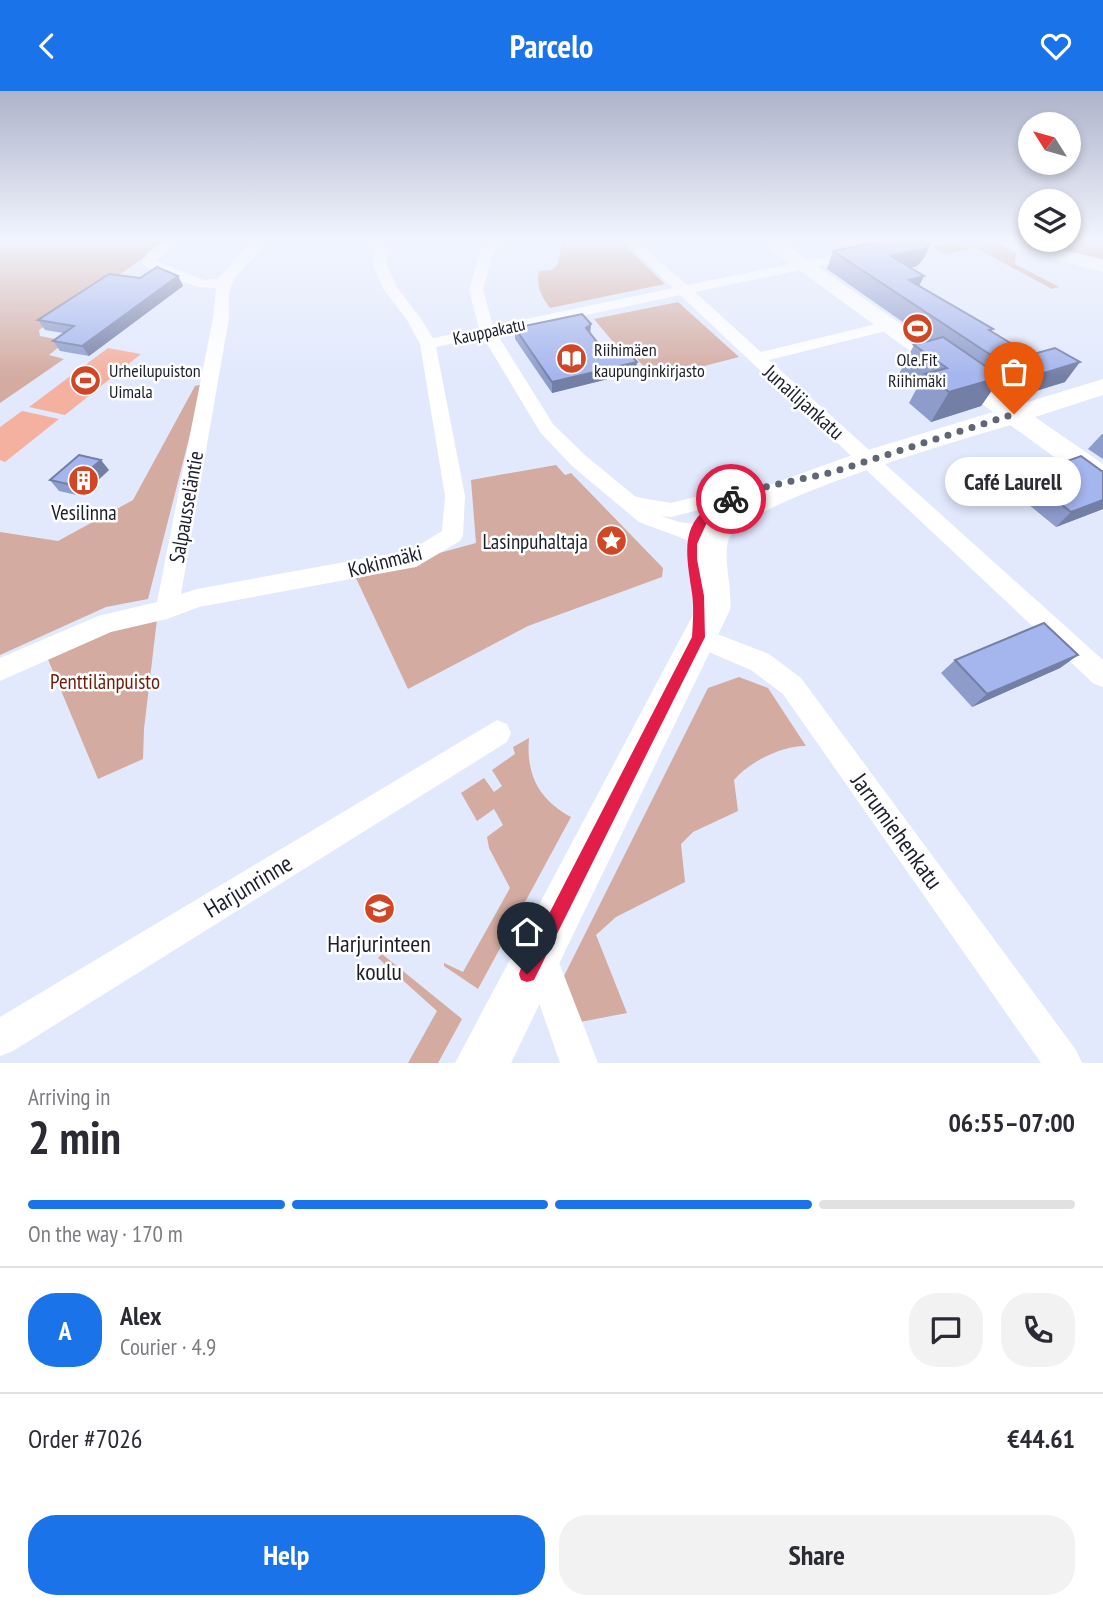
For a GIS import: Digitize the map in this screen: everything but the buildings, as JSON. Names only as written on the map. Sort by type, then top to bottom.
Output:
[{"type":"street","name":"Salpausseläntie","points":[[167,609],[221,318],[224,286]]},
{"type":"street","points":[[389,286],[414,319],[428,344]]},
{"type":"street","points":[[477,286],[488,331],[546,428],[635,510],[659,524],[702,530],[749,504],[833,472],[1103,387]]},
{"type":"street","name":"Junailijankatu","points":[[679,286],[1103,676]]},
{"type":"street","name":"Kauppakatu","points":[[428,344],[701,286]]},
{"type":"street","points":[[834,286],[1103,478]]},
{"type":"street","points":[[756,358],[889,326]]},
{"type":"street","name":"Kokinmäki","points":[[167,609],[197,598],[416,558],[452,535],[454,496],[428,344]]},
{"type":"street","points":[[671,510],[833,472]]},
{"type":"street","points":[[702,530],[716,506],[743,492]]},
{"type":"street","points":[[482,1063],[715,602],[710,559],[702,530],[671,510],[641,505],[622,497]]},
{"type":"street","points":[[0,670],[107,622],[167,609]]},
{"type":"street","name":"Jarrumiehenkatu","points":[[699,637],[750,656],[782,676],[792,686],[1063,1063]]},
{"type":"street","name":"Harjunrinne","points":[[0,1038],[497,733]]},
{"type":"street","points":[[538,952],[555,991],[579,1063]]},
{"type":"green space","points":[[0,286],[102,286],[39,330],[40,336],[66,341],[49,355],[64,359],[0,403]]},
{"type":"green space","points":[[539,286],[654,286],[550,308]]},
{"type":"green space","points":[[678,302],[739,357],[654,379],[633,354],[624,355],[594,319]]},
{"type":"green space","points":[[203,384],[148,599],[106,607],[0,655],[0,532],[58,541],[133,500],[195,386]]},
{"type":"green space","points":[[556,465],[565,475],[571,473],[663,568],[662,577],[528,626],[408,689],[355,576],[476,543],[471,480]]},
{"type":"green space","name":"Penttilänpuisto","points":[[157,619],[143,759],[98,779],[47,657],[109,629]]},
{"type":"green space","points":[[739,677],[768,688],[806,746],[777,752],[740,773],[734,780],[738,811],[693,832],[681,844],[685,882],[616,917],[596,935],[627,1013],[580,1022],[564,976],[708,688]]},
{"type":"green space","points":[[529,738],[530,763],[536,784],[550,802],[571,817],[478,989],[444,966],[444,963],[463,972],[510,888],[489,848],[487,837],[503,825],[494,809],[477,821],[461,793],[484,778],[494,792],[502,786],[492,770],[515,754],[513,747]]},
{"type":"green space","points":[[382,954],[462,1019],[438,1063],[408,1063],[437,1011],[378,958]]},
{"type":"shaded area","name":"Urheilupuiston Uimala","points":[[108,348],[141,354],[65,415],[29,407]]},
{"type":"shaded area","points":[[22,411],[59,419],[5,462],[0,460],[0,427]]},
{"type":"way so far","points":[[731,499],[743,492],[833,472],[1014,414]]},
{"type":"place","name":"Ole.Fit Riihimäki","points":[[917,329]]},
{"type":"place","name":"Riihimäen kaupunginkirjasto","points":[[571,359]]},
{"type":"place","name":"Urheilupuiston Uimala","points":[[86,380]]},
{"type":"place","name":"Café Laurell","points":[[1014,414]]},
{"type":"place","name":"Vesilinna","points":[[84,480]]},
{"type":"place","name":"Lasinpuhaltaja","points":[[611,541]]},
{"type":"place","name":"Harjurinteen koulu","points":[[379,909]]},
{"type":"route","points":[[527,974],[699,637],[699,596],[691,559],[691,544],[705,515],[731,499]]}]
